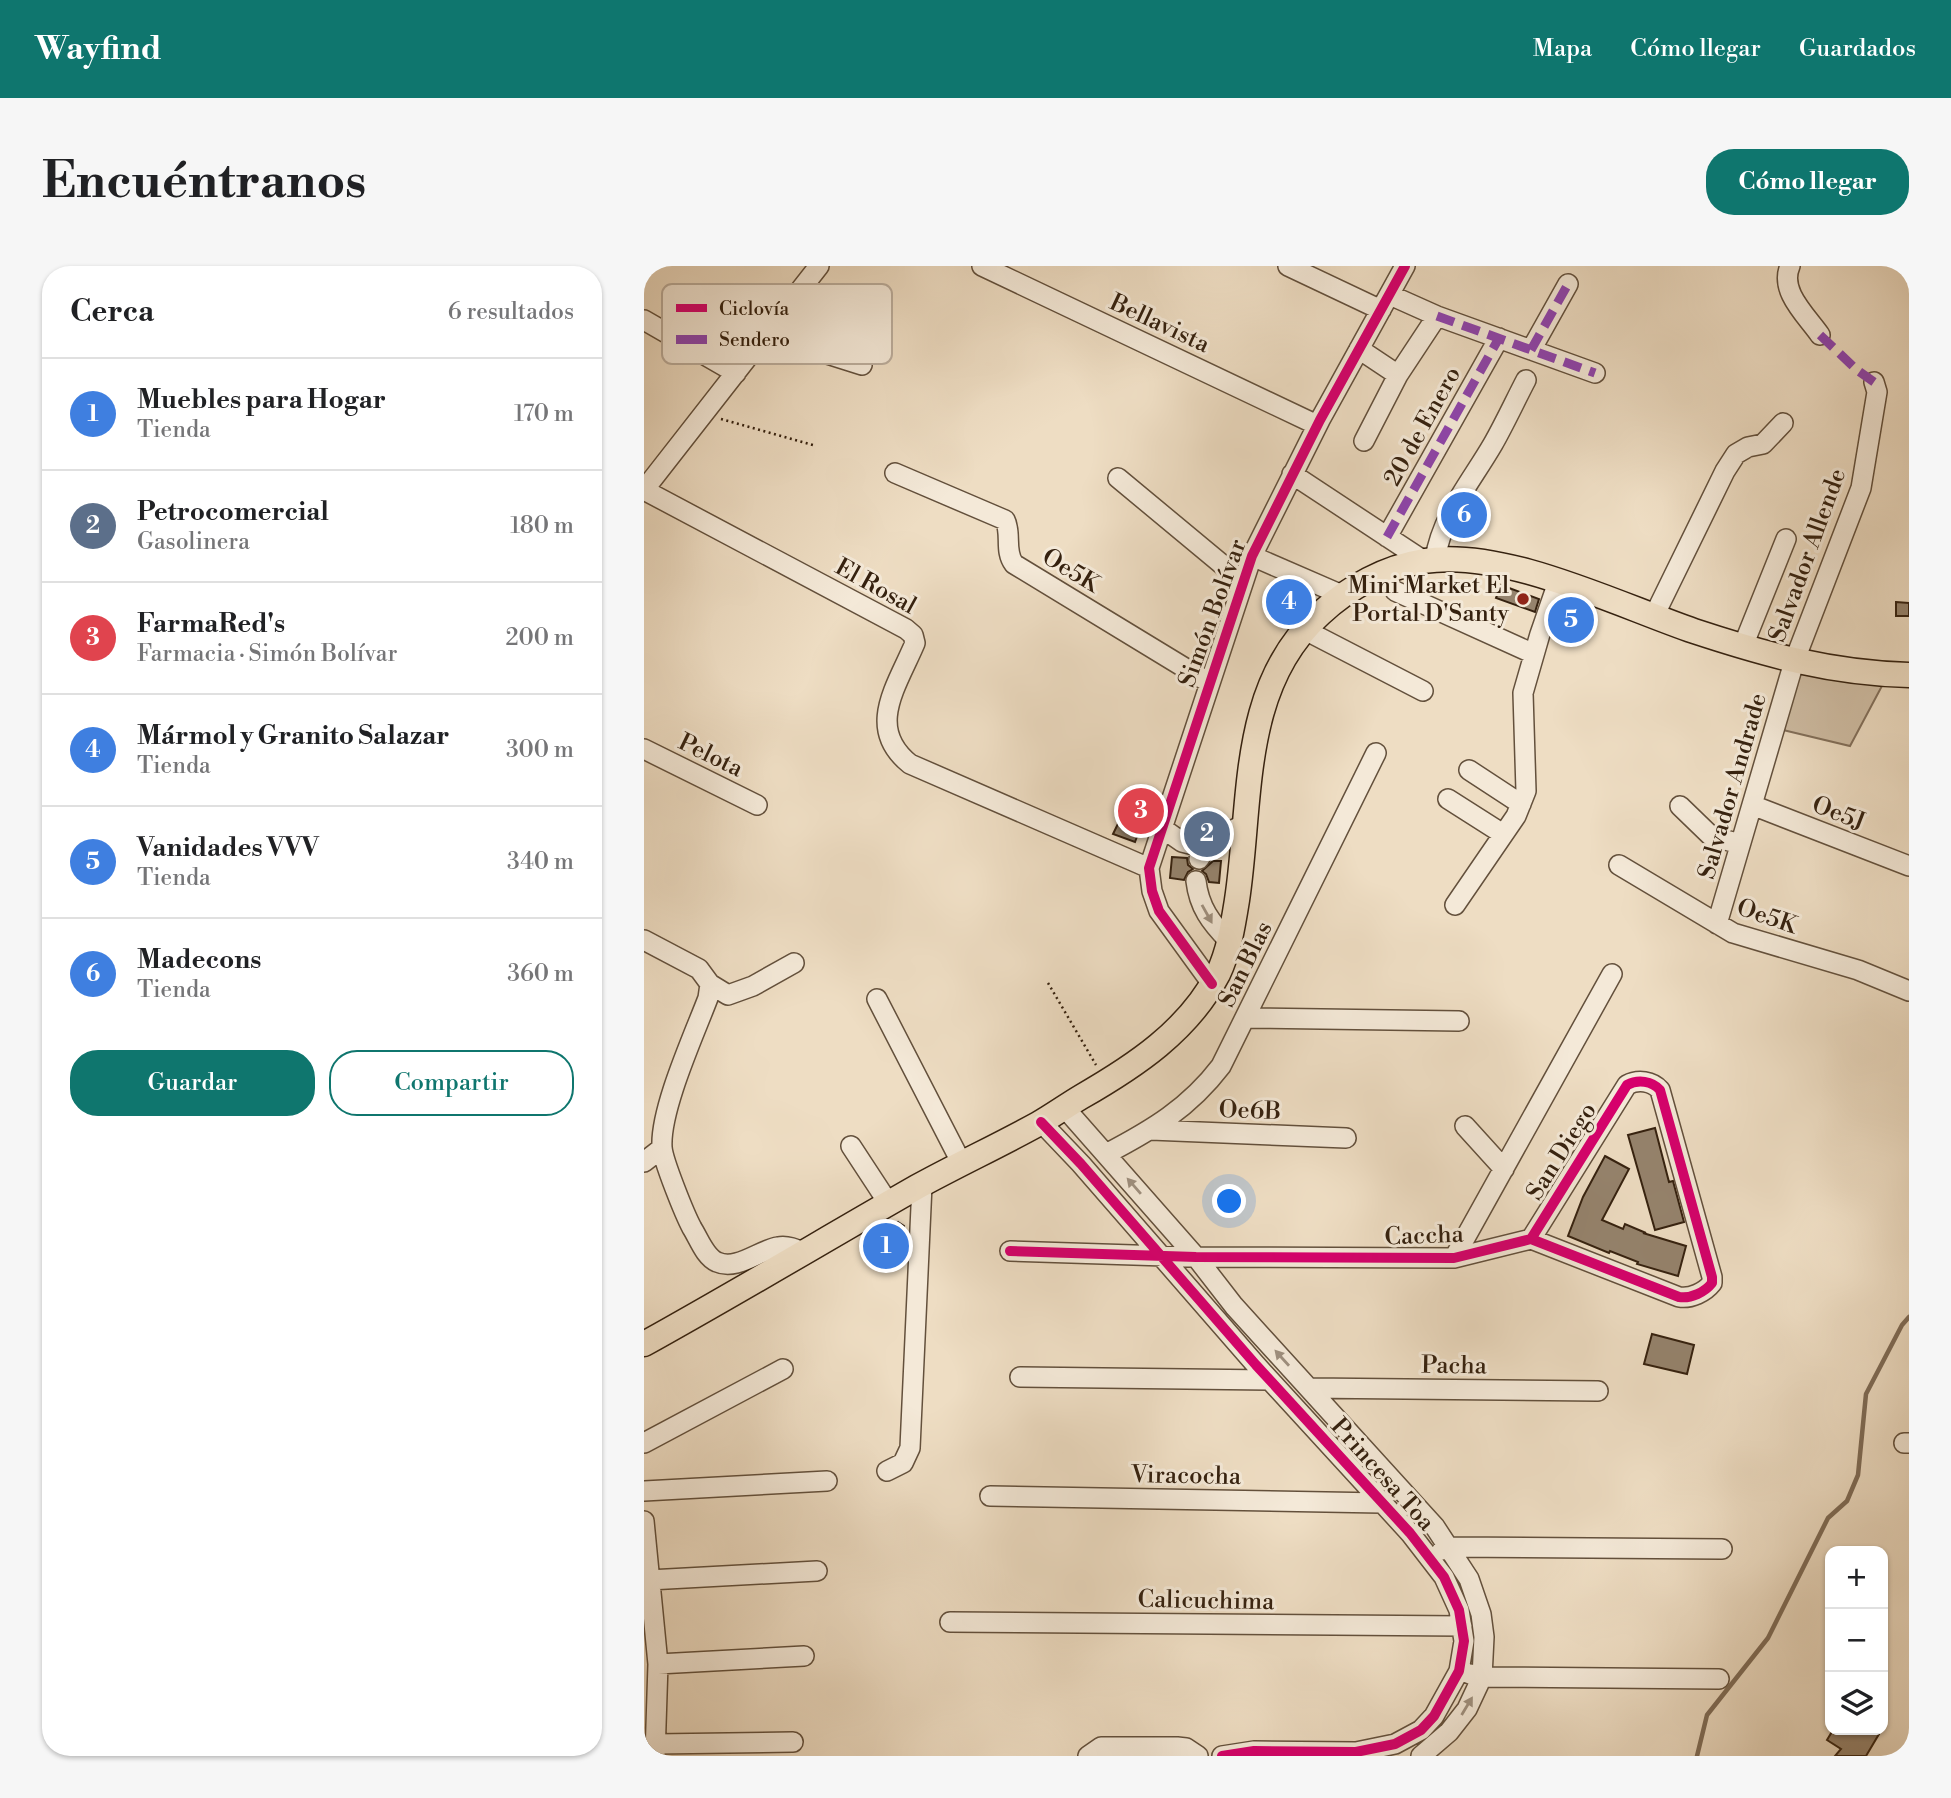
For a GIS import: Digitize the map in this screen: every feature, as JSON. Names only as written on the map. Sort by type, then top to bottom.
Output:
[{"type":"main road","points":[[644,1344],[1107,1083],[1147,1057],[1181,1025],[1219,972],[1229,941],[1239,888],[1254,742],[1260,716],[1279,663],[1303,629],[1342,595],[1392,569],[1429,560],[1486,561],[1558,582],[1794,662],[1855,672],[1909,674]]},
{"type":"street","points":[[805,284],[819,266]]},
{"type":"street","name":"Bellavista","points":[[982,266],[1317,425]]},
{"type":"street","points":[[1289,266],[1385,302],[1437,316],[1595,373]]},
{"type":"street","points":[[1790,266],[1786,282],[1791,294],[1821,335]]},
{"type":"street","name":"Simón Bolívar","points":[[1212,984],[1159,911],[1152,891],[1149,868],[1208,682],[1252,556],[1317,425],[1403,267]]},
{"type":"street","points":[[1531,350],[1568,285]]},
{"type":"street","points":[[1364,441],[1398,376],[1437,316]]},
{"type":"street","points":[[644,320],[662,330]]},
{"type":"street","name":"20 de Enero","points":[[1387,537],[1499,338]]},
{"type":"street","points":[[1359,349],[1398,376]]},
{"type":"street","points":[[720,364],[736,373]]},
{"type":"street","points":[[644,490],[743,364]]},
{"type":"street","points":[[1292,474],[1387,537],[1429,560],[1457,502],[1494,443],[1526,380]]},
{"type":"street","name":"Salvador Allende","points":[[1794,662],[1861,488],[1877,392],[1874,382]]},
{"type":"street","points":[[1654,616],[1725,471],[1736,454],[1748,447],[1763,444],[1783,423]]},
{"type":"street","name":"Oe5K","points":[[895,473],[1005,520],[1009,528],[1010,558],[1014,564],[1208,682]]},
{"type":"street","points":[[1118,478],[1242,581]]},
{"type":"street","name":"El Rosal","points":[[644,490],[913,635],[915,643],[889,703],[886,721],[888,738],[896,753],[910,764],[1149,868]]},
{"type":"street","points":[[1743,646],[1786,539]]},
{"type":"street","points":[[1252,556],[1342,595]]},
{"type":"street","points":[[1455,905],[1516,816],[1526,790],[1523,693],[1558,582]]},
{"type":"street","points":[[1395,591],[1534,654]]},
{"type":"street","points":[[1303,629],[1423,691]]},
{"type":"street","name":"Salvador Andrade","points":[[1717,924],[1794,662]]},
{"type":"street","name":"Pelota","points":[[644,749],[757,805]]},
{"type":"street","name":"San Blas","points":[[1106,1154],[1151,1130],[1206,1086],[1221,1066],[1376,753]]},
{"type":"street","points":[[1469,770],[1521,804]]},
{"type":"street","points":[[1448,799],[1503,835]]},
{"type":"street","name":"Oe5J","points":[[1752,805],[1909,866]]},
{"type":"street","points":[[1680,806],[1711,836],[1740,844]]},
{"type":"street","points":[[1162,828],[1202,853],[1220,836],[1246,824]]},
{"type":"street","name":"Oe5K","points":[[1619,865],[1717,924],[1742,936],[1858,970],[1909,991]]},
{"type":"street","points":[[1196,881],[1203,910],[1213,926],[1229,941]]},
{"type":"street","points":[[644,940],[699,969],[710,984],[727,995],[740,992],[794,962]]},
{"type":"street","points":[[1454,1258],[1612,974]]},
{"type":"street","points":[[710,984],[708,998],[674,1090],[665,1122],[662,1148],[689,1221],[711,1260],[720,1264],[731,1264],[779,1246],[804,1253]]},
{"type":"street","points":[[877,999],[962,1164]]},
{"type":"street","points":[[1246,1018],[1459,1021]]},
{"type":"street","name":"San Diego","points":[[1638,1081],[1650,1083],[1660,1090],[1712,1283],[1709,1287],[1690,1297],[1679,1297],[1531,1239],[1627,1085],[1638,1081]]},
{"type":"street","name":"Princesa Toa","points":[[1064,1107],[1196,1257],[1234,1306],[1435,1527],[1469,1579],[1481,1614],[1484,1637],[1482,1677],[1467,1709],[1449,1732],[1421,1756]]},
{"type":"street","name":"Princesa Toa","points":[[1041,1122],[1428,1555],[1453,1593],[1464,1641],[1459,1671],[1434,1716],[1421,1730],[1395,1744],[1356,1752],[1254,1751],[1222,1756]]},
{"type":"street","points":[[1465,1126],[1504,1169]]},
{"type":"street","name":"Oe6B","points":[[1151,1130],[1346,1138]]},
{"type":"street","points":[[850,1146],[889,1204]]},
{"type":"street","points":[[644,1162],[662,1148]]},
{"type":"street","points":[[887,1471],[903,1464],[910,1448],[922,1185]]},
{"type":"street","name":"Caccha","points":[[1010,1251],[1196,1257],[1454,1258],[1531,1239]]},
{"type":"street","points":[[644,1443],[783,1369]]},
{"type":"street","points":[[1020,1377],[1269,1380]]},
{"type":"street","name":"Pacha","points":[[1309,1388],[1598,1391]]},
{"type":"street","points":[[644,1491],[827,1481]]},
{"type":"street","name":"Viracocha","points":[[990,1496],[1381,1503]]},
{"type":"street","points":[[644,1521],[658,1664],[656,1750],[793,1742]]},
{"type":"street","points":[[1428,1555],[1449,1547],[1722,1549]]},
{"type":"street","points":[[649,1580],[817,1571]]},
{"type":"street","name":"Calicuchima","points":[[950,1622],[1462,1626]]},
{"type":"street","points":[[658,1664],[804,1656]]},
{"type":"street","points":[[1459,1671],[1482,1677],[1719,1679]]},
{"type":"street","points":[[1088,1756],[1101,1747],[1177,1746],[1198,1756]]},
{"type":"path","points":[[705,414],[813,445]]},
{"type":"path","points":[[1048,983],[1107,1083]]},
{"type":"shaded area","points":[[1800,669],[1883,684],[1850,746],[1783,730]]},
{"type":"building","points":[[1473,499],[1476,500],[1471,510],[1479,513],[1477,517],[1486,521],[1476,537],[1455,533]]},
{"type":"building","points":[[1501,585],[1539,599],[1535,612],[1496,598]]},
{"type":"building","points":[[1288,591],[1298,596],[1290,613],[1279,608]]},
{"type":"building","points":[[1896,602],[1909,603],[1909,616],[1896,616]]},
{"type":"building","points":[[1561,610],[1584,620],[1576,638],[1556,629]]},
{"type":"building","points":[[1132,795],[1149,803],[1135,842],[1113,834]]},
{"type":"building","points":[[1172,857],[1187,858],[1188,865],[1193,869],[1184,880],[1170,878]]},
{"type":"building","points":[[1213,861],[1221,861],[1219,883],[1209,882],[1202,871]]},
{"type":"building","points":[[1655,1128],[1669,1182],[1673,1181],[1684,1222],[1655,1230],[1628,1135]]},
{"type":"building","points":[[1605,1156],[1629,1169],[1602,1220],[1623,1229],[1625,1224],[1646,1233],[1643,1233],[1686,1246],[1678,1276],[1637,1264],[1638,1262],[1568,1236],[1583,1197]]},
{"type":"building","points":[[898,1222],[904,1226],[903,1259],[868,1257],[869,1235]]},
{"type":"building","points":[[1652,1334],[1694,1345],[1687,1374],[1644,1364]]},
{"type":"building","points":[[1830,1735],[1878,1735],[1866,1756],[1835,1756],[1841,1749],[1827,1740]]},
{"type":"waterway","points":[[1697,1756],[1707,1715],[1768,1638],[1828,1518],[1847,1501],[1858,1475],[1866,1394],[1902,1325],[1909,1317]]},
{"type":"marked path","points":[[1531,350],[1568,284]]},
{"type":"marked path","points":[[1437,316],[1595,373]]},
{"type":"marked path","points":[[1820,335],[1857,370],[1874,382]]},
{"type":"marked path","points":[[1387,537],[1499,338]]},
{"type":"cycle path","points":[[1212,984],[1159,911],[1152,891],[1149,868],[1252,556],[1320,420],[1405,266]]},
{"type":"cycle path","points":[[1010,1251],[1196,1257],[1454,1258],[1531,1239],[1679,1297],[1693,1296],[1709,1286],[1712,1277],[1657,1087],[1640,1082],[1627,1085],[1531,1239]]},
{"type":"cycle path","points":[[1041,1122],[1081,1164],[1256,1365],[1410,1533],[1444,1577],[1459,1610],[1464,1641],[1459,1671],[1434,1716],[1421,1730],[1395,1744],[1356,1752],[1254,1751],[1222,1756]]},
{"type":"place","name":"Madecons","points":[[1464,515]]},
{"type":"place","name":"Mini Market El Portal D'Santy","points":[[1523,599]]},
{"type":"place","name":"Mármol y Granito Salazar","points":[[1289,602]]},
{"type":"place","name":"Vanidades VVV","points":[[1571,620]]},
{"type":"place","name":"FarmaRed's","points":[[1141,811]]},
{"type":"place","name":"Petrocomercial","points":[[1207,834]]},
{"type":"place","name":"Muebles para Hogar","points":[[886,1246]]}]
